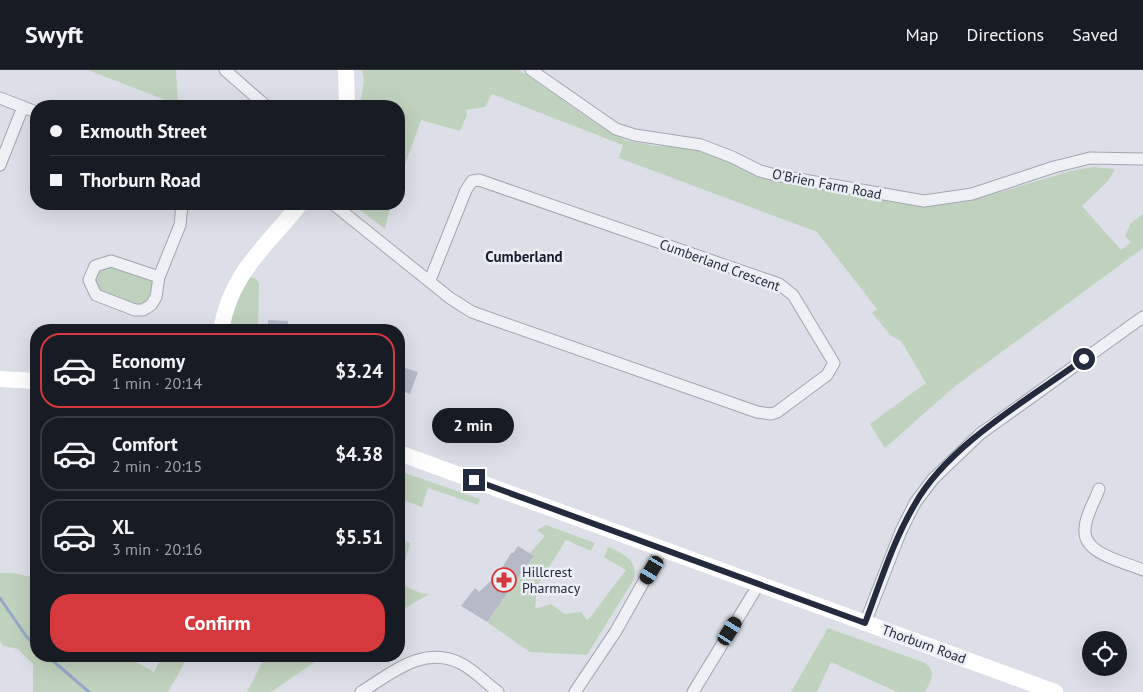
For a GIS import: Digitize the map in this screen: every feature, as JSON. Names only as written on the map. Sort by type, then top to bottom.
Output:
[{"type":"main road","points":[[346,70],[347,100]]},
{"type":"main road","points":[[222,324],[226,305],[243,271],[295,210]]},
{"type":"main road","points":[[0,372],[29,380]]},
{"type":"main road","points":[[0,379],[29,380]]},
{"type":"main road","points":[[0,392],[6,387],[29,380]]},
{"type":"main road","name":"Thorburn Road","points":[[405,455],[1055,692]]},
{"type":"street","points":[[225,70],[259,100]]},
{"type":"street","name":"O'Brien Farm Road","points":[[531,70],[616,129],[635,136],[701,145],[732,157],[760,171],[775,175],[924,201],[972,194],[1054,167],[1090,158],[1143,159]]},
{"type":"street","points":[[0,98],[30,110]]},
{"type":"street","points":[[0,164],[23,107]]},
{"type":"street","name":"Cumberland Crescent","points":[[341,210],[460,304],[481,315],[764,414],[778,412],[827,375],[834,363],[793,295],[779,284],[479,180],[472,182],[466,190],[430,280]]},
{"type":"street","points":[[159,277],[111,261],[95,266],[90,280],[96,295],[135,310],[143,310],[151,305],[156,296],[159,277],[180,226],[181,210]]},
{"type":"street","points":[[865,623],[890,557],[915,503],[942,468],[980,434],[1143,317]]},
{"type":"street","points":[[1099,489],[1085,528],[1088,541],[1100,552],[1143,570]]},
{"type":"street","points":[[575,692],[616,631],[662,549]]},
{"type":"street","points":[[693,692],[759,584]]},
{"type":"street","points":[[361,692],[412,660],[438,657],[463,664],[498,692]]},
{"type":"green space","points":[[88,70],[176,70],[178,100],[165,100]]},
{"type":"green space","points":[[362,70],[519,70],[594,122],[625,140],[655,146],[686,147],[738,165],[761,178],[794,181],[928,206],[966,202],[1071,171],[1093,167],[1115,169],[1108,181],[1082,206],[1121,250],[1131,242],[1125,236],[1131,223],[1143,214],[1143,248],[954,387],[885,448],[870,424],[926,383],[901,341],[891,336],[872,313],[877,309],[817,232],[619,158],[623,145],[492,94],[485,107],[466,110],[467,115],[460,131],[421,120],[405,164],[405,100],[361,100],[364,80]]},
{"type":"green space","points":[[360,210],[390,210],[385,229]]},
{"type":"green space","points":[[104,262],[159,277],[158,287],[143,310],[96,295],[91,272]]},
{"type":"green space","points":[[250,277],[256,279],[259,283],[258,324],[231,324],[238,294]]},
{"type":"green space","points":[[405,473],[480,499],[478,505],[428,488],[422,507],[405,501]]},
{"type":"green space","points":[[546,525],[595,543],[591,551],[566,540],[537,586],[535,609],[551,604],[565,614],[581,612],[587,620],[626,570],[604,557],[608,547],[628,558],[634,567],[634,579],[587,655],[530,652],[487,622],[534,556],[530,553],[545,536],[537,530]]},
{"type":"green space","points":[[405,541],[410,543],[405,562]]},
{"type":"green space","points":[[0,573],[13,573],[30,577],[30,661],[18,649],[3,646],[0,641]]},
{"type":"green space","points":[[405,586],[429,594],[405,608]]},
{"type":"green space","points":[[828,628],[925,663],[929,666],[932,676],[925,692],[897,692],[831,662],[817,692],[791,692]]},
{"type":"green space","points":[[31,662],[136,662],[154,672],[159,662],[185,662],[168,692],[33,692],[33,664]]},
{"type":"green space","points":[[262,662],[315,662],[271,692],[247,692]]},
{"type":"building","points":[[268,320],[288,321],[288,324],[268,324]]},
{"type":"building","points":[[405,368],[418,372],[410,394],[405,392]]},
{"type":"building","name":"Hillcrest Pharmacy","points":[[518,546],[534,556],[487,622],[461,606],[475,588],[479,592],[499,573],[511,553]]},
{"type":"waterway","points":[[0,598],[30,640]]},
{"type":"waterway","points":[[54,662],[89,692]]},
{"type":"place","name":"Hillcrest Pharmacy","points":[[504,580]]},
{"type":"district","name":"Cumberland","points":[[524,257]]},
{"type":"route","points":[[474,480],[865,623],[901,531],[915,503],[942,468],[980,434],[1084,359]]}]
